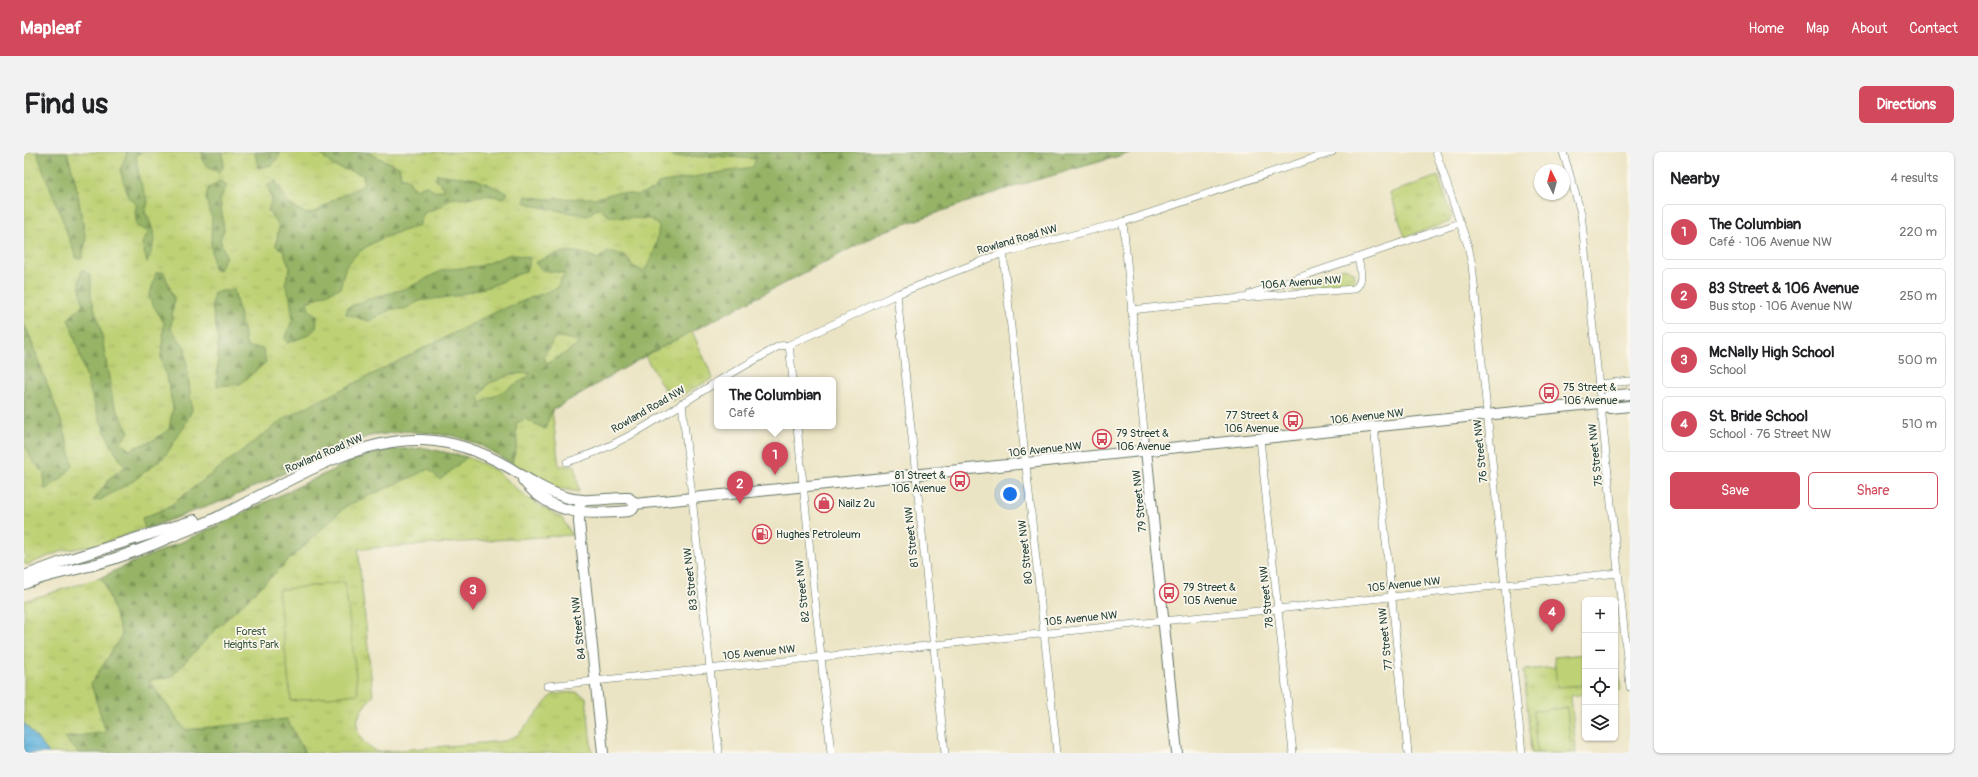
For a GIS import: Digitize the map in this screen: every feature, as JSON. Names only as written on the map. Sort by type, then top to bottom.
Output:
[{"type":"main road","name":"106 Avenue NW","points":[[579,513],[629,510],[633,508],[635,504],[1600,403],[1609,396],[1630,394]]},
{"type":"main road","name":"106 Avenue NW","points":[[1600,403],[1610,408],[1630,406]]},
{"type":"main road","name":"Rowland Road NW","points":[[24,576],[67,560],[172,528],[255,497],[359,450],[385,443],[403,441],[436,441],[470,448],[493,459],[542,488],[564,497],[580,501]]},
{"type":"main road","name":"79 Street NW","points":[[1146,450],[1177,753]]},
{"type":"main road","name":"Rowland Road NW","points":[[518,473],[528,486],[542,498],[559,507],[579,513]]},
{"type":"main road","name":"Rowland Road NW","points":[[24,584],[119,557],[237,508],[255,497]]},
{"type":"main road","name":"106 Avenue NW","points":[[580,501],[629,498],[635,504]]},
{"type":"main road","name":"84 Street NW","points":[[580,501],[579,513],[603,753]]},
{"type":"street","name":"Rowland Road NW","points":[[725,377],[779,346],[789,345],[897,294],[1003,253],[1123,222],[1332,152]]},
{"type":"street","name":"76 Street NW","points":[[1436,152],[1468,246],[1472,265],[1522,753]]},
{"type":"street","name":"75 Street NW","points":[[1563,152],[1581,213],[1618,573],[1628,644],[1630,687]]},
{"type":"street","name":"79 Street NW","points":[[1123,222],[1146,450]]},
{"type":"street","name":"106A Avenue NW","points":[[1240,298],[1460,223]]},
{"type":"street","name":"80 Street NW","points":[[1003,253],[1057,753]]},
{"type":"street","name":"106A Avenue NW","points":[[1131,310],[1240,298],[1354,289],[1359,285],[1361,279],[1358,258]]},
{"type":"street","name":"81 Street NW","points":[[897,294],[945,753]]},
{"type":"street","points":[[789,345],[792,377]]},
{"type":"street","points":[[1598,384],[1630,381]]},
{"type":"street","name":"Rowland Road NW","points":[[566,462],[588,456],[607,446],[714,384]]},
{"type":"street","name":"83 Street NW","points":[[682,403],[719,753]]},
{"type":"street","name":"77 Street NW","points":[[1374,427],[1408,753]]},
{"type":"street","name":"82 Street NW","points":[[797,429],[831,753]]},
{"type":"street","name":"78 Street NW","points":[[1260,439],[1279,608],[1293,753]]},
{"type":"street","name":"105 Avenue NW","points":[[547,686],[1618,573]]},
{"type":"green space","points":[[24,152],[1133,152],[1002,190],[882,232],[692,331],[713,378],[671,401],[645,356],[552,410],[559,466],[575,465],[579,492],[556,488],[544,483],[482,446],[455,436],[406,431],[370,436],[338,448],[230,498],[98,545],[62,551],[26,565],[24,563]]},
{"type":"green space","points":[[37,152],[67,152],[75,180],[86,240],[82,258],[77,259]]},
{"type":"green space","points":[[126,152],[141,152],[136,155],[139,178],[148,202],[145,212],[154,237],[154,242],[147,262],[142,243],[149,232],[137,226],[135,212],[137,205],[129,198],[120,170],[127,154]]},
{"type":"green space","points":[[202,152],[223,152],[223,168],[218,173],[203,162]]},
{"type":"green space","points":[[255,152],[279,152],[280,155],[272,165],[258,168]]},
{"type":"green space","points":[[318,152],[366,152],[399,167],[401,176],[409,180],[411,185],[416,189],[426,185],[436,192],[445,189],[436,180],[437,174],[476,179],[508,193],[504,198],[485,195],[461,199],[452,197],[442,206],[424,213],[419,226],[378,240],[360,251],[346,267],[340,288],[307,302],[309,310],[317,316],[316,328],[309,335],[287,343],[285,337],[293,319],[290,297],[285,284],[290,268],[283,250],[276,246],[279,226],[268,210],[272,199],[267,185],[275,180],[289,204],[306,214],[318,211],[334,199],[363,186],[364,175],[333,166]]},
{"type":"green space","points":[[667,152],[1133,152],[1002,190],[882,232],[645,356],[552,410],[545,429],[526,419],[516,423],[517,445],[512,463],[482,446],[455,436],[406,431],[370,436],[338,448],[230,498],[145,529],[142,518],[167,508],[285,418],[500,310],[557,288],[564,273],[542,270],[535,263],[559,253],[566,252],[581,253],[598,259],[609,251],[624,255],[633,266],[643,272],[650,262],[656,245],[659,226],[651,219],[611,217],[597,208],[588,216],[540,207],[524,202],[526,196],[546,199],[596,198],[618,192],[637,195],[655,189],[658,183],[753,167],[756,159],[718,156],[672,157]],"holes":[[[562,337],[580,342],[569,351],[547,364],[544,357],[554,338]],[[531,373],[527,378],[481,403],[479,397],[488,384],[512,374]]]},
{"type":"green space","points":[[1438,176],[1452,215],[1449,222],[1405,237],[1390,193]]},
{"type":"green space","points":[[219,181],[227,185],[220,199],[224,230],[220,239],[226,256],[219,270],[214,270],[211,242],[212,219],[206,198],[208,189]]},
{"type":"green space","points":[[511,254],[530,258],[526,271],[491,286],[455,296],[419,301],[405,309],[392,309],[369,321],[346,314],[348,307],[369,299],[408,288],[443,270],[480,266]]},
{"type":"green space","points":[[1344,268],[1354,272],[1354,282],[1349,286],[1297,291],[1293,291],[1291,288],[1292,285]]},
{"type":"green space","points":[[82,269],[91,275],[91,296],[101,331],[113,402],[129,432],[121,442],[129,450],[154,440],[169,429],[173,408],[169,386],[161,358],[164,323],[149,298],[156,273],[164,272],[174,299],[171,328],[185,348],[192,410],[184,427],[165,456],[133,481],[100,500],[93,501],[111,477],[125,467],[105,433],[68,319],[83,305],[79,281]]},
{"type":"green space","points":[[234,290],[247,347],[263,349],[266,362],[240,384],[217,386],[218,339],[212,306],[214,292]]},
{"type":"green space","points":[[24,322],[63,426],[73,466],[61,479],[45,490],[44,474],[33,461],[24,443]]},
{"type":"green space","name":"Forest Heights Park","points":[[425,448],[467,457],[494,469],[527,498],[562,518],[572,535],[358,549],[373,696],[361,711],[357,726],[358,733],[368,746],[377,752],[505,741],[518,735],[553,694],[576,692],[586,697],[592,753],[49,753],[24,723],[24,601],[100,578],[182,542],[356,459],[389,450]]},
{"type":"green space","points":[[425,448],[467,457],[440,480],[429,469],[346,506],[217,628],[171,677],[149,680],[185,730],[287,719],[305,753],[79,753],[63,738],[106,732],[91,684],[122,635],[104,582],[100,578],[182,542],[356,459],[389,450]]},
{"type":"green space","points":[[345,582],[358,694],[291,701],[278,590]]},
{"type":"green space","points":[[1582,654],[1582,685],[1557,687],[1554,657]]},
{"type":"green space","points":[[1618,661],[1621,691],[1618,692]]},
{"type":"green space","points":[[1582,664],[1582,694],[1571,696],[1576,753],[1531,753],[1524,670]]},
{"type":"green space","points":[[1567,708],[1571,753],[1537,753],[1533,711]]},
{"type":"water","points":[[24,723],[49,753],[24,753]]},
{"type":"place","name":"75 Street & 106 Avenue","points":[[1549,393]]},
{"type":"place","name":"77 Street & 106 Avenue","points":[[1293,421]]},
{"type":"place","name":"79 Street & 106 Avenue","points":[[1102,439]]},
{"type":"place","name":"The Columbian","points":[[775,475]]},
{"type":"place","name":"81 Street & 106 Avenue","points":[[960,481]]},
{"type":"place","name":"Nailz 2u","points":[[824,503]]},
{"type":"place","name":"83 Street & 106 Avenue","points":[[740,504]]},
{"type":"place","name":"Hughes Petroleum","points":[[762,534]]},
{"type":"place","name":"79 Street & 105 Avenue","points":[[1169,593]]},
{"type":"place","name":"McNally High School","points":[[473,610]]},
{"type":"place","name":"St. Bride School","points":[[1552,632]]}]
